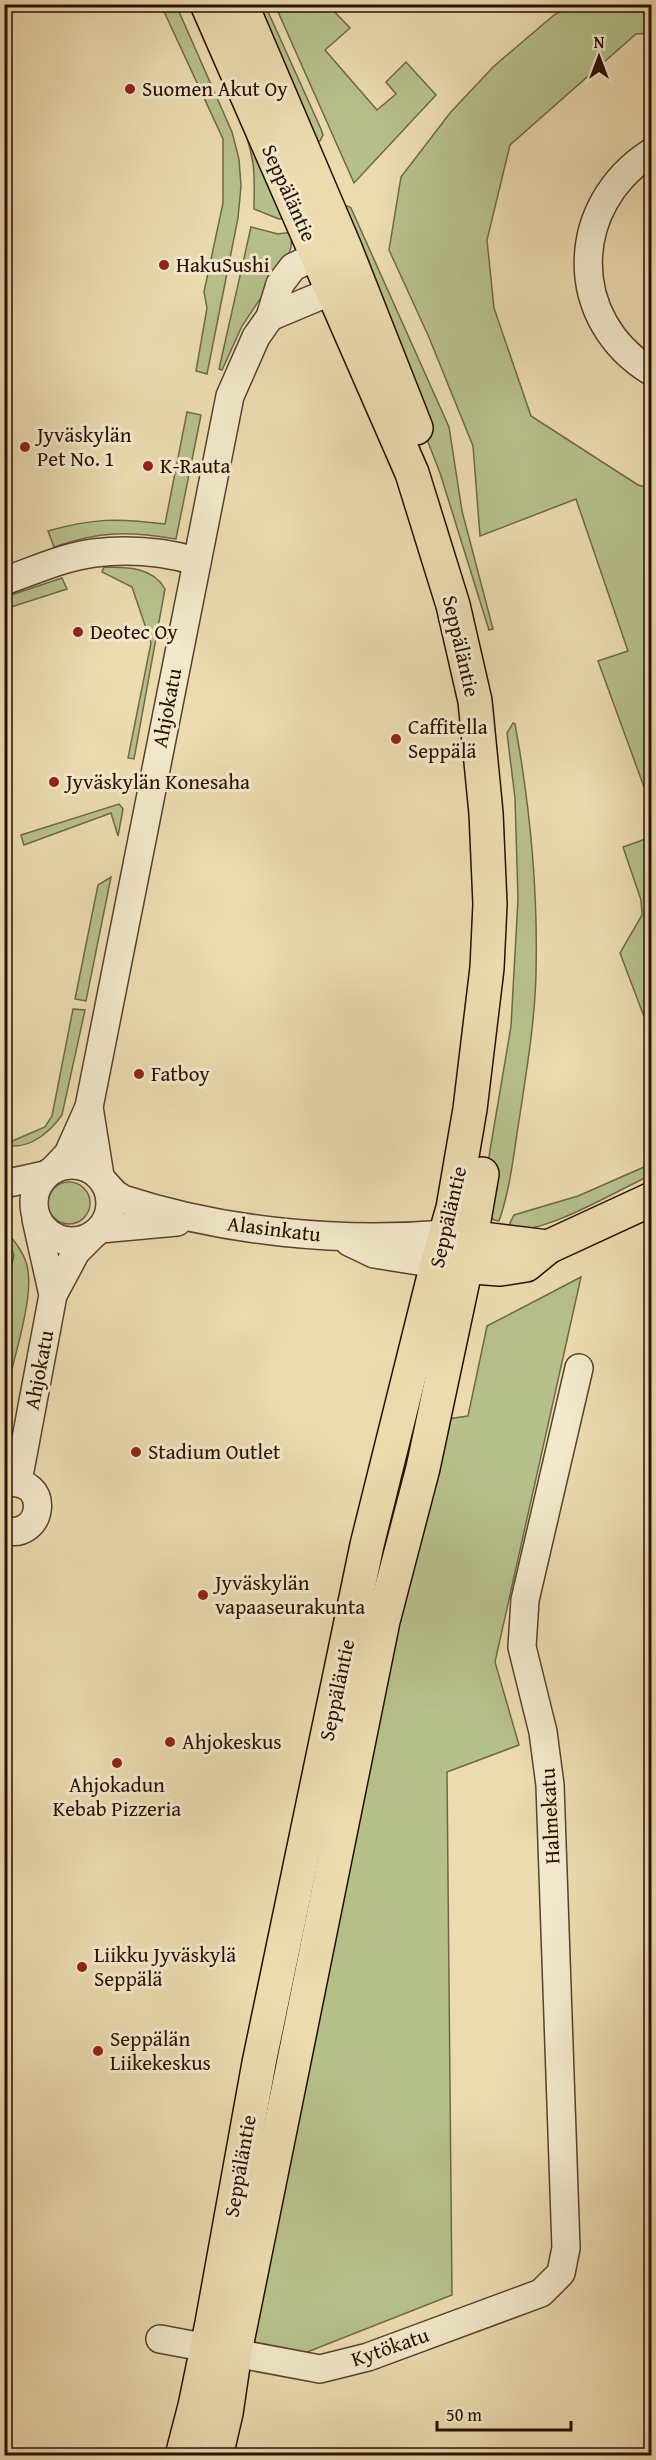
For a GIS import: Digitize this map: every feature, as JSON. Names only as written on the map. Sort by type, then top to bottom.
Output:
[{"type":"main road","name":"Seppäläntie","points":[[207,4],[331,252]]},
{"type":"main road","name":"Seppäläntie","points":[[182,2456],[195,2406],[220,2350],[383,1621],[423,1468],[455,1251],[497,1074],[510,904],[506,795],[499,744],[483,659],[450,522],[431,467],[331,252],[241,4]]},
{"type":"main road","points":[[455,1251],[513,1269],[526,1265],[549,1247],[651,1199]]},
{"type":"main road","name":"Seppäläntie","points":[[216,2456],[226,2413],[220,2350]]},
{"type":"street","points":[[651,152],[622,175],[597,215],[587,253],[589,283],[596,309],[609,333],[632,360],[651,372]]},
{"type":"street","name":"Ahjokatu","points":[[50,1172],[68,1154],[89,1107],[230,396],[256,337],[270,317],[280,284],[293,267],[331,252]]},
{"type":"street","points":[[270,317],[345,286]]},
{"type":"street","points":[[4,581],[92,553],[119,551],[179,556],[196,561]]},
{"type":"street","name":"Ahjokatu","points":[[89,1107],[102,1179]]},
{"type":"street","points":[[4,1184],[50,1172],[70,1164],[78,1165],[102,1179],[108,1191],[110,1211],[96,1233],[82,1240],[64,1241],[47,1233],[35,1215],[4,1201]]},
{"type":"street","points":[[35,1215],[35,1191],[50,1172]]},
{"type":"street","name":"Alasinkatu","points":[[102,1179],[115,1194],[123,1199],[207,1221],[455,1251]]},
{"type":"street","name":"Ahjokatu","points":[[35,1215],[53,1295]]},
{"type":"street","name":"Alasinkatu","points":[[96,1233],[138,1224],[207,1221]]},
{"type":"street","name":"Ahjokatu","points":[[11,1482],[53,1295],[76,1252],[96,1233]]},
{"type":"street","name":"Halmekatu","points":[[561,2272],[566,2248],[550,1785],[543,1732],[522,1647],[525,1600],[579,1368]]},
{"type":"street","points":[[5,1535],[21,1531],[33,1523],[39,1510],[38,1499],[30,1487],[11,1482]]},
{"type":"street","name":"Kytökatu","points":[[160,2339],[320,2369],[368,2357],[541,2293],[561,2272]]},
{"type":"green space","points":[[571,4],[651,5],[651,33],[636,34],[510,145],[487,240],[494,308],[531,416],[638,485],[651,488],[652,701],[646,703],[651,718],[651,806],[598,661],[628,651],[576,499],[480,536],[473,446],[428,335],[389,250],[401,177],[450,113],[493,67],[554,15]]},
{"type":"green space","points":[[161,5],[176,5],[232,132],[239,159],[241,186],[238,218],[207,374],[196,371],[207,308],[204,292],[223,203],[223,139]]},
{"type":"green space","points":[[189,5],[194,5],[287,218],[279,219],[254,209],[253,163],[249,143],[226,82]]},
{"type":"green space","points":[[257,5],[265,5],[321,129],[323,135],[320,141],[298,111]]},
{"type":"green space","points":[[275,5],[328,5],[350,28],[325,50],[377,110],[396,94],[386,82],[406,62],[436,95],[354,183]]},
{"type":"green space","points":[[343,207],[351,208],[449,427],[462,511],[493,629],[489,630],[440,473],[342,219]]},
{"type":"green space","points":[[251,227],[278,234],[292,232],[291,247],[288,257],[242,326],[222,370],[219,369]]},
{"type":"green space","points":[[187,412],[201,415],[176,539],[114,534],[86,538],[54,547],[48,531],[93,521],[120,520],[165,524]]},
{"type":"green space","points":[[104,567],[130,568],[146,572],[154,576],[165,589],[134,759],[128,758],[151,643],[132,587],[102,572]]},
{"type":"green space","points":[[62,578],[67,589],[5,609],[5,597]]},
{"type":"green space","points":[[513,723],[520,755],[532,848],[536,911],[536,973],[525,1079],[509,1182],[499,1221],[494,1220],[488,1213],[484,1186],[511,1026],[518,899],[515,798],[507,733]]},
{"type":"green space","points":[[119,804],[123,809],[118,836],[111,813],[24,845],[21,835]]},
{"type":"green space","points":[[651,837],[651,915],[644,918],[651,939],[651,1035],[620,953],[642,915],[641,900],[623,847]]},
{"type":"green space","points":[[111,877],[86,1001],[75,999],[98,885]]},
{"type":"green space","points":[[73,1009],[85,1010],[62,1115],[40,1137],[27,1144],[12,1146],[10,1142],[45,1127],[52,1116]]},
{"type":"green space","points":[[651,1164],[651,1175],[581,1210],[543,1225],[511,1230],[510,1223],[514,1215],[578,1196]]},
{"type":"green space","points":[[69,1182],[84,1188],[90,1203],[84,1218],[69,1224],[54,1218],[48,1203],[54,1188]]},
{"type":"green space","points":[[5,1232],[13,1239],[23,1255],[29,1284],[25,1316],[5,1396],[5,1293],[14,1255],[9,1244],[5,1243]]},
{"type":"green space","points":[[581,1277],[495,1662],[519,1745],[447,1772],[452,2295],[287,2360],[252,2352],[381,1683],[447,1419],[468,1416],[487,1326]]},
{"type":"place","name":"Suomen Akut Oy","points":[[130,89]]},
{"type":"place","name":"HakuSushi","points":[[164,265]]},
{"type":"place","name":"Jyväskylän Pet No. 1","points":[[25,447]]},
{"type":"place","name":"K-Rauta","points":[[148,466]]},
{"type":"place","name":"Deotec Oy","points":[[78,632]]},
{"type":"place","name":"Caffitella Seppälä","points":[[396,739]]},
{"type":"place","name":"Jyväskylän Konesaha","points":[[54,782]]},
{"type":"place","name":"Fatboy","points":[[139,1074]]},
{"type":"place","name":"Stadium Outlet","points":[[136,1452]]},
{"type":"place","name":"Jyväskylän vapaaseurakunta","points":[[203,1595]]},
{"type":"place","name":"Ahjokeskus","points":[[170,1742]]},
{"type":"place","name":"Ahjokadun Kebab Pizzeria","points":[[117,1763]]},
{"type":"place","name":"Liikku Jyväskylä Seppälä","points":[[82,1967]]},
{"type":"place","name":"Seppälän Liikekeskus","points":[[98,2051]]}]
